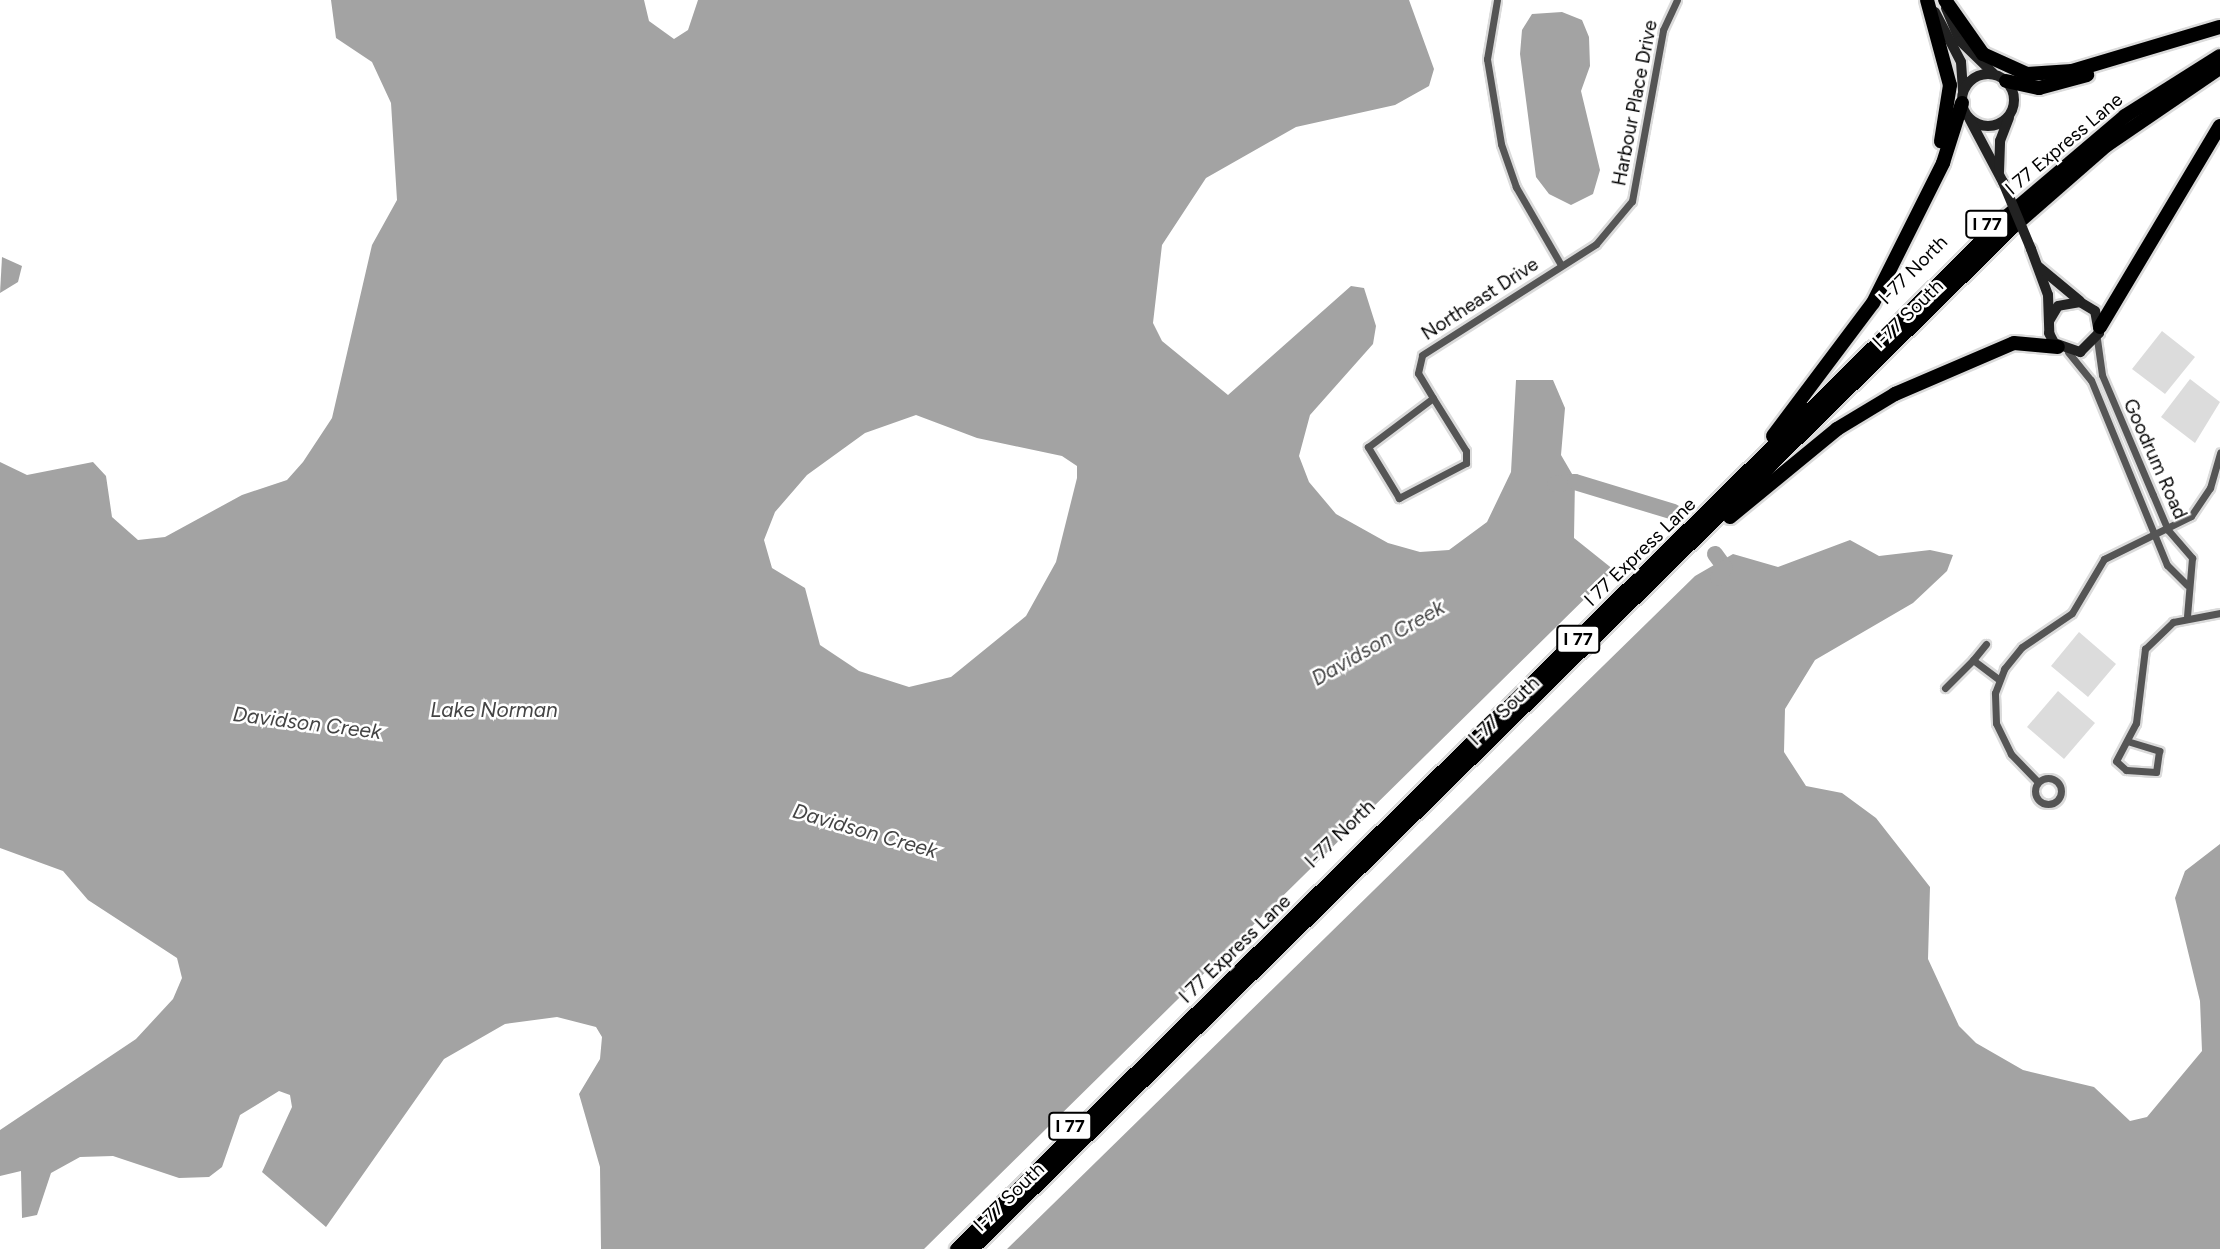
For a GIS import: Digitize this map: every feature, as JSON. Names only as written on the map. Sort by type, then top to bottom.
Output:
[{"type":"highway","points":[[1903,240],[1949,110],[1946,61],[1928,0]]},
{"type":"highway","points":[[1944,0],[1983,54],[2017,72],[2061,74],[2220,27]]},
{"type":"highway","name":"I-77 North","points":[[945,1249],[2047,169],[2129,104],[2220,46]]},
{"type":"highway","points":[[2001,78],[2047,87],[2143,51]]},
{"type":"highway","name":"I 77 Express Lane","points":[[957,1249],[2006,217],[2108,129],[2220,56]]},
{"type":"highway","name":"I 77 Express Lane","points":[[972,1249],[2029,212],[2132,126],[2220,68]]},
{"type":"highway","name":"I-77 South","points":[[984,1249],[2066,190],[2220,77]]},
{"type":"highway","points":[[1778,432],[1860,324],[1943,163],[1964,103]]},
{"type":"highway","points":[[2099,333],[2220,126]]},
{"type":"highway","points":[[1728,518],[1836,429],[1895,394],[2014,343],[2063,350]]},
{"type":"main road","points":[[1928,0],[1961,62],[1964,103],[2001,177],[2039,267],[2049,321],[2063,350],[2085,351],[2099,333],[2086,304],[2039,267]]},
{"type":"main road","points":[[1944,0],[1960,41],[2001,78],[2014,96],[2011,114],[2000,141],[2001,177]]},
{"type":"main road","points":[[1964,103],[1978,75],[2001,78]]},
{"type":"main road","points":[[1964,103],[1986,126],[2011,114]]},
{"type":"main road","points":[[2049,321],[2063,304],[2086,304]]},
{"type":"street","points":[[1497,0],[1488,59],[1502,144],[1516,187],[1561,265]]},
{"type":"street","name":"Harbour Place Drive","points":[[1561,265],[1596,244],[1632,201],[1663,30],[1677,0]]},
{"type":"street","name":"Northeast Drive","points":[[1433,398],[1368,447],[1399,498],[1466,463],[1466,451],[1418,373],[1422,355],[1561,265]]},
{"type":"street","name":"Goodrum Road","points":[[2099,333],[2102,375],[2168,530],[2192,558],[2187,616]]},
{"type":"street","name":"Goodrum Road","points":[[2063,350],[2091,380],[2158,535],[2167,565],[2188,584]]},
{"type":"street","points":[[2038,782],[2001,737],[1994,709],[1998,679],[2022,646],[2072,613],[2104,559],[2168,530],[2205,499],[2220,452]]},
{"type":"street","points":[[2127,741],[2159,751],[2156,772],[2118,766],[2127,741],[2136,723],[2145,649],[2187,616],[2220,613]]},
{"type":"street","points":[[1945,688],[1986,644]]},
{"type":"street","points":[[1973,660],[1998,679]]},
{"type":"shaded area","points":[[2162,331],[2195,357],[2165,394],[2132,369]]},
{"type":"shaded area","points":[[2190,379],[2220,402],[2195,443],[2161,417]]},
{"type":"shaded area","points":[[2079,632],[2116,664],[2088,697],[2051,666]]},
{"type":"shaded area","points":[[2058,691],[2095,723],[2064,759],[2027,727]]},
{"type":"water","name":"Lake Norman","points":[[331,0],[644,0],[649,21],[674,39],[688,30],[698,0],[1409,0],[1434,69],[1429,86],[1395,105],[1296,127],[1206,178],[1162,245],[1153,323],[1162,341],[1228,395],[1351,286],[1364,288],[1376,326],[1373,344],[1310,415],[1299,456],[1309,482],[1336,514],[1388,543],[1420,552],[1449,550],[1487,522],[1511,472],[1516,380],[1553,380],[1565,408],[1561,455],[1575,479],[1574,538],[1614,570],[924,1249],[601,1249],[600,1167],[579,1094],[600,1059],[602,1037],[596,1027],[557,1017],[505,1024],[444,1059],[326,1227],[262,1172],[292,1107],[290,1095],[279,1091],[240,1115],[222,1167],[209,1177],[179,1178],[113,1156],[80,1157],[51,1173],[37,1215],[22,1218],[21,1171],[0,1176],[0,1130],[136,1039],[173,999],[182,978],[177,958],[88,900],[63,871],[0,848],[0,462],[27,475],[93,462],[106,476],[112,517],[138,540],[165,537],[242,495],[287,480],[303,462],[332,418],[372,245],[397,200],[391,103],[372,62],[336,38]],"holes":[[[916,415],[977,438],[1062,456],[1077,466],[1077,478],[1056,562],[1026,616],[951,677],[909,687],[859,671],[820,645],[805,588],[772,568],[764,540],[775,512],[807,475],[865,433]]]},
{"type":"water","points":[[1562,12],[1582,20],[1589,37],[1590,66],[1581,91],[1600,170],[1593,194],[1571,205],[1549,194],[1536,177],[1520,54],[1522,30],[1532,14]]},
{"type":"water","points":[[2,257],[22,266],[18,282],[0,293]]},
{"type":"water","points":[[1850,540],[1879,556],[1930,550],[1953,555],[1947,571],[1913,603],[1815,660],[1785,709],[1784,752],[1806,786],[1842,793],[1876,818],[1930,887],[1928,959],[1959,1026],[1976,1043],[2023,1070],[2094,1087],[2130,1121],[2147,1117],[2202,1051],[2200,1001],[2175,898],[2185,871],[2220,844],[2220,1249],[1007,1249],[1695,576],[1733,554],[1778,567]]},
{"type":"waterway","name":"Davidson Creek","points":[[1555,484],[1575,482],[1674,512]]},
{"type":"waterway","name":"Davidson Creek","points":[[1715,554],[1725,568],[1718,578]]}]
